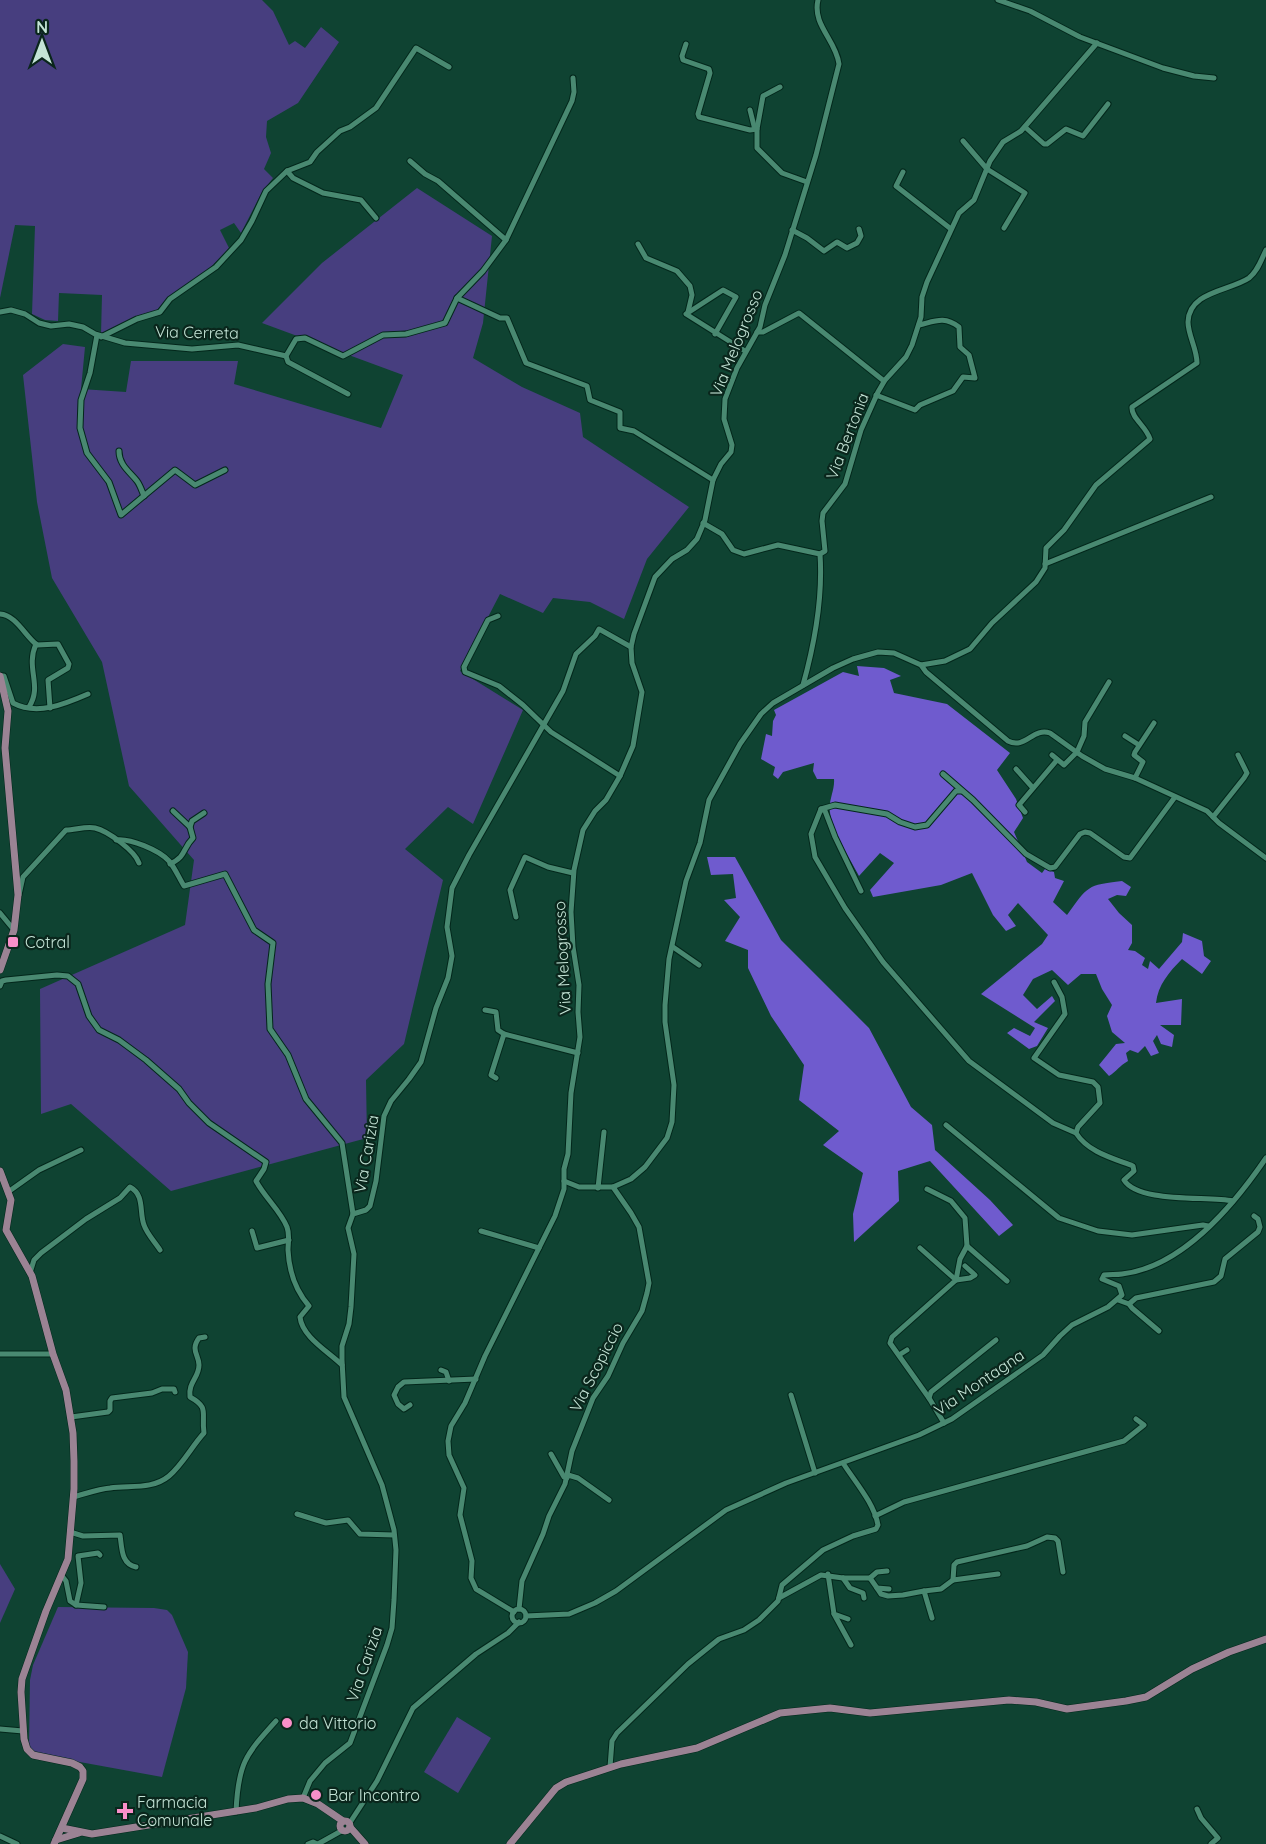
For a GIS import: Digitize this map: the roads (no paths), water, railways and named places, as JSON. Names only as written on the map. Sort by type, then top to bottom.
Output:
[{"type":"main road","points":[[0,676],[8,711],[5,748],[18,895],[14,930],[0,970]]},
{"type":"main road","points":[[0,1171],[8,1192],[10,1208],[6,1230],[30,1273],[53,1354],[64,1382],[71,1417],[74,1461],[68,1559],[24,1672],[21,1692],[23,1731],[30,1754],[70,1762],[82,1769],[83,1779],[53,1843]]},
{"type":"main road","points":[[510,1844],[556,1788],[566,1782],[610,1767],[697,1748],[780,1713],[830,1708],[870,1713],[1008,1700],[1067,1708],[1146,1697],[1192,1669],[1266,1639]]},
{"type":"main road","points":[[62,1828],[72,1832],[92,1834],[236,1812],[288,1799],[303,1798],[318,1804],[365,1844]]},
{"type":"main road","points":[[65,1820],[72,1832]]},
{"type":"main road","points":[[53,1843],[72,1832]]},
{"type":"street","name":"Via Melogrosso","points":[[516,1610],[476,1589],[471,1578],[472,1561],[460,1515],[464,1488],[449,1455],[448,1441],[451,1426],[465,1403],[484,1356],[560,1203],[568,1154],[571,1093],[580,1037],[579,985],[571,912],[573,873],[583,830],[595,811],[606,800],[633,746],[642,692],[632,663],[631,647],[634,633],[655,577],[672,559],[687,550],[697,539],[704,523],[713,480],[721,464],[731,452],[732,445],[724,419],[725,399],[745,351],[757,332],[765,304],[785,255],[807,182],[838,64],[838,54],[819,23],[816,11],[818,0]]},
{"type":"street","points":[[998,0],[1030,11],[1080,37],[1176,72],[1214,78]]},
{"type":"street","name":"Via Bertonia","points":[[802,685],[811,658],[818,614],[820,554],[825,551],[823,513],[845,484],[861,430],[876,395],[884,381],[906,357],[919,325],[922,297],[927,282],[951,229],[959,213],[974,200],[987,169],[1003,142],[1025,127],[1097,43]]},
{"type":"street","points":[[686,44],[683,60],[709,69],[710,73],[699,117],[750,130],[757,129]]},
{"type":"street","points":[[225,470],[195,485],[176,470],[121,515],[109,482],[87,453],[80,428],[81,406],[99,336],[137,319],[160,312],[170,299],[216,267],[241,240],[266,191],[287,171],[310,162],[317,152],[340,131],[350,127],[376,108],[416,48],[449,67]]},
{"type":"street","points":[[348,394],[288,362],[286,356],[296,339],[305,338],[343,356],[383,335],[406,334],[445,323],[457,298],[483,271],[506,240],[573,101],[573,78]]},
{"type":"street","points":[[780,87],[763,96],[756,148],[782,173],[807,182]]},
{"type":"street","points":[[1025,127],[1044,144],[1066,129],[1083,136],[1108,104]]},
{"type":"street","points":[[750,110],[757,129]]},
{"type":"street","points":[[963,141],[987,169],[1025,193],[1004,228]]},
{"type":"street","points":[[410,161],[438,181],[506,240]]},
{"type":"street","points":[[287,171],[293,178],[323,193],[361,200],[376,218]]},
{"type":"street","points":[[903,172],[896,186],[951,229]]},
{"type":"street","points":[[792,230],[824,251],[837,242],[848,248],[857,243],[861,236],[859,229]]},
{"type":"street","points":[[638,244],[646,258],[677,271],[690,286],[692,295],[686,314],[745,351]]},
{"type":"street","points":[[921,665],[945,661],[970,649],[1036,582],[1045,568],[1046,548],[1064,530],[1096,485],[1150,438],[1147,430],[1132,414],[1132,407],[1197,363],[1197,353],[1188,324],[1193,308],[1214,291],[1250,277],[1256,271],[1266,250]]},
{"type":"street","points":[[688,312],[723,290],[736,297],[715,334]]},
{"type":"street","points":[[457,298],[500,318],[507,318],[526,363],[587,386],[590,400],[620,412],[620,428],[634,431],[713,480]]},
{"type":"street","name":"Via Cerreta","points":[[0,312],[11,310],[51,326],[69,324],[82,327],[99,336],[125,343],[192,349],[238,345],[286,356]]},
{"type":"street","points":[[757,332],[763,332],[799,313],[884,381]]},
{"type":"street","points":[[876,395],[915,410],[920,405],[953,391],[963,377],[975,378],[969,355],[960,347],[959,327],[949,320],[919,325]]},
{"type":"street","points":[[119,451],[119,458],[130,475],[137,481],[144,496]]},
{"type":"street","points":[[1045,564],[1211,497]]},
{"type":"street","points":[[704,523],[722,534],[733,550],[744,554],[778,545],[820,554]]},
{"type":"street","points":[[0,614],[8,615],[36,644],[58,644],[62,648],[69,664],[68,668],[48,680],[50,708]]},
{"type":"street","points":[[498,616],[488,620],[464,667],[465,672],[499,686],[523,705],[542,726],[620,776]]},
{"type":"street","name":"Via Carizia","points":[[303,1798],[310,1781],[327,1761],[350,1743],[392,1628],[394,1535],[382,1485],[344,1397],[342,1346],[349,1324],[354,1254],[348,1228],[352,1214],[366,1210],[370,1206],[376,1181],[384,1116],[391,1101],[420,1062],[436,1008],[448,978],[452,956],[447,927],[452,888],[468,855],[563,691],[576,654],[599,629],[631,647]]},
{"type":"street","points":[[29,707],[36,687],[31,656],[36,644]]},
{"type":"street","points":[[564,1182],[579,1187],[598,1188],[612,1187],[631,1179],[645,1167],[667,1138],[672,1122],[674,1085],[665,1022],[669,959],[686,881],[700,843],[709,800],[740,744],[761,714],[773,703],[802,685],[853,659],[878,652],[894,653],[921,665],[926,672],[1008,741],[1020,744],[1044,731],[1104,769],[1135,778],[1201,808],[1266,858]]},
{"type":"street","points":[[0,676],[4,676],[13,703],[19,706],[50,708],[88,694]]},
{"type":"street","points":[[1052,755],[1064,765],[1077,752],[1083,736],[1084,723],[1109,682]]},
{"type":"street","points":[[1135,778],[1143,762],[1134,755],[1154,723]]},
{"type":"street","points":[[1125,735],[1139,745]]},
{"type":"street","points":[[1213,817],[1247,773],[1238,755]]},
{"type":"street","points":[[1025,812],[1019,805],[1057,760]]},
{"type":"street","points":[[1016,769],[1033,788]]},
{"type":"street","points":[[943,774],[1000,826],[1026,854],[1050,868],[1054,867],[1080,834],[1085,832],[1090,833],[1124,857],[1130,858],[1175,797]]},
{"type":"street","points":[[821,809],[835,805],[887,814],[915,827],[927,825],[956,791],[961,790]]},
{"type":"street","points":[[821,809],[825,812],[861,891]]},
{"type":"street","points":[[821,809],[811,834],[815,857],[844,908],[883,962],[969,1061],[1053,1123],[1076,1132],[1083,1143],[1095,1151],[1132,1166],[1134,1171],[1124,1180],[1128,1187],[1149,1195],[1233,1201]]},
{"type":"street","points":[[170,864],[180,859],[185,853],[186,845],[193,838],[190,827],[173,811]]},
{"type":"street","points":[[190,827],[192,821],[204,813]]},
{"type":"street","points":[[18,895],[23,877],[66,830],[92,827],[101,830],[137,856],[139,863]]},
{"type":"street","points":[[116,840],[122,839],[153,850],[170,864],[184,886],[225,874],[254,930],[273,943],[268,984],[270,1029],[288,1055],[306,1098],[342,1143],[352,1214]]},
{"type":"street","points":[[516,917],[510,890],[525,857],[548,867],[573,873]]},
{"type":"street","points":[[0,914],[14,930]]},
{"type":"street","points":[[672,947],[699,965]]},
{"type":"street","points":[[0,986],[2,981],[6,980],[68,976],[76,983],[89,1016],[99,1030],[119,1040],[147,1061],[179,1089],[209,1123],[266,1162],[256,1181],[287,1227],[288,1252],[293,1277],[297,1290],[309,1306],[300,1317],[301,1325],[314,1341],[342,1365]]},
{"type":"street","points":[[1054,982],[1062,997],[1065,1014],[1034,1058],[1059,1075],[1093,1082],[1098,1087],[1100,1103],[1076,1132]]},
{"type":"street","points":[[485,1010],[496,1012],[498,1030],[504,1034],[578,1053]]},
{"type":"street","points":[[496,1078],[491,1075],[504,1034]]},
{"type":"street","points":[[946,1125],[1059,1218],[1098,1231],[1132,1235],[1208,1226]]},
{"type":"street","points":[[598,1188],[604,1132]]},
{"type":"street","points":[[8,1192],[25,1179],[81,1150]]},
{"type":"street","points":[[1159,1331],[1129,1304],[1118,1300],[1122,1294],[1119,1286],[1099,1280],[1104,1275],[1121,1275],[1159,1263],[1185,1248],[1233,1201],[1266,1158]]},
{"type":"street","points":[[30,1273],[34,1260],[41,1253],[86,1219],[120,1198],[130,1187],[141,1200],[144,1226],[160,1250]]},
{"type":"street","name":"Via Scopiccio","points":[[516,1610],[522,1581],[567,1476],[572,1451],[593,1398],[608,1376],[623,1343],[642,1311],[647,1293],[649,1282],[639,1227],[612,1187]]},
{"type":"street","points":[[927,1188],[951,1201],[965,1218],[967,1246],[960,1259],[956,1280]]},
{"type":"street","points":[[1129,1304],[1136,1298],[1214,1282],[1221,1276],[1225,1259],[1258,1232],[1260,1227],[1258,1219],[1254,1216]]},
{"type":"street","points":[[252,1231],[260,1256]]},
{"type":"street","points":[[481,1231],[539,1248]]},
{"type":"street","points":[[257,1248],[289,1240]]},
{"type":"street","points":[[967,1246],[1007,1281]]},
{"type":"street","points":[[920,1248],[956,1280]]},
{"type":"street","points":[[944,1423],[890,1343],[892,1337],[956,1280],[975,1275],[965,1266]]},
{"type":"street","name":"Via Montagna","points":[[526,1616],[569,1614],[595,1603],[616,1591],[726,1510],[752,1497],[920,1435],[944,1423],[1043,1355],[1072,1325],[1093,1316],[1118,1300]]},
{"type":"street","points":[[73,1497],[108,1488],[158,1483],[171,1474],[188,1454],[204,1432],[203,1408],[199,1401],[190,1398],[189,1390],[199,1365],[195,1354],[196,1343],[199,1338],[205,1337]]},
{"type":"street","points":[[929,1398],[930,1392],[996,1340]]},
{"type":"street","points":[[899,1355],[907,1350]]},
{"type":"street","points":[[0,1354],[53,1354]]},
{"type":"street","points":[[441,1370],[446,1372],[449,1381]]},
{"type":"street","points":[[410,1405],[404,1409],[398,1404],[394,1395],[404,1382],[417,1385],[476,1379]]},
{"type":"street","points":[[71,1417],[108,1412],[111,1410],[112,1398],[152,1393],[162,1389],[174,1389],[174,1392]]},
{"type":"street","points":[[791,1395],[815,1473]]},
{"type":"street","points":[[875,1516],[904,1502],[1124,1441],[1144,1425],[1136,1419]]},
{"type":"street","points":[[551,1454],[564,1477],[578,1478],[609,1500]]},
{"type":"street","points":[[779,1598],[782,1585],[823,1550],[838,1542],[876,1529],[878,1525],[875,1516],[843,1463]]},
{"type":"street","points":[[297,1514],[326,1523],[348,1520],[360,1534],[394,1535]]},
{"type":"street","points":[[70,1532],[82,1536],[120,1535],[124,1559],[130,1566],[136,1567]]},
{"type":"street","points":[[953,1580],[954,1565],[957,1562],[1027,1546],[1047,1537],[1058,1541],[1063,1572]]},
{"type":"street","points":[[76,1605],[81,1583],[78,1556],[98,1553],[100,1556]]},
{"type":"street","points":[[610,1767],[612,1741],[617,1732],[688,1664],[719,1639],[744,1630],[759,1620],[779,1598],[821,1575],[870,1578],[877,1572],[887,1571]]},
{"type":"street","points":[[870,1578],[881,1594],[888,1596],[941,1589],[953,1580],[998,1574]]},
{"type":"street","points":[[828,1575],[834,1614],[851,1645]]},
{"type":"street","points":[[62,1576],[66,1581],[70,1601],[76,1605],[104,1607]]},
{"type":"street","points":[[843,1578],[850,1588],[863,1593],[864,1598]]},
{"type":"street","points":[[877,1588],[889,1588]]},
{"type":"street","points":[[924,1591],[933,1618]]},
{"type":"street","points":[[308,1844],[313,1842],[318,1844],[345,1825],[377,1781],[413,1708],[476,1654],[524,1620],[526,1616],[523,1610],[516,1610],[514,1620],[519,1622]]},
{"type":"street","points":[[834,1614],[848,1619]]},
{"type":"street","points":[[236,1812],[239,1776],[243,1764],[249,1751],[276,1721]]},
{"type":"street","points":[[0,1729],[23,1731]]},
{"type":"street","points":[[1197,1809],[1201,1818],[1218,1838],[1211,1844]]},
{"type":"street","points":[[0,1836],[17,1844]]},
{"type":"place","name":"Cotral","points":[[13,942]]},
{"type":"place","name":"da Vittorio","points":[[287,1723]]},
{"type":"place","name":"Bar Incontro","points":[[316,1795]]},
{"type":"place","name":"Farmacia Comunale","points":[[125,1811]]}]
